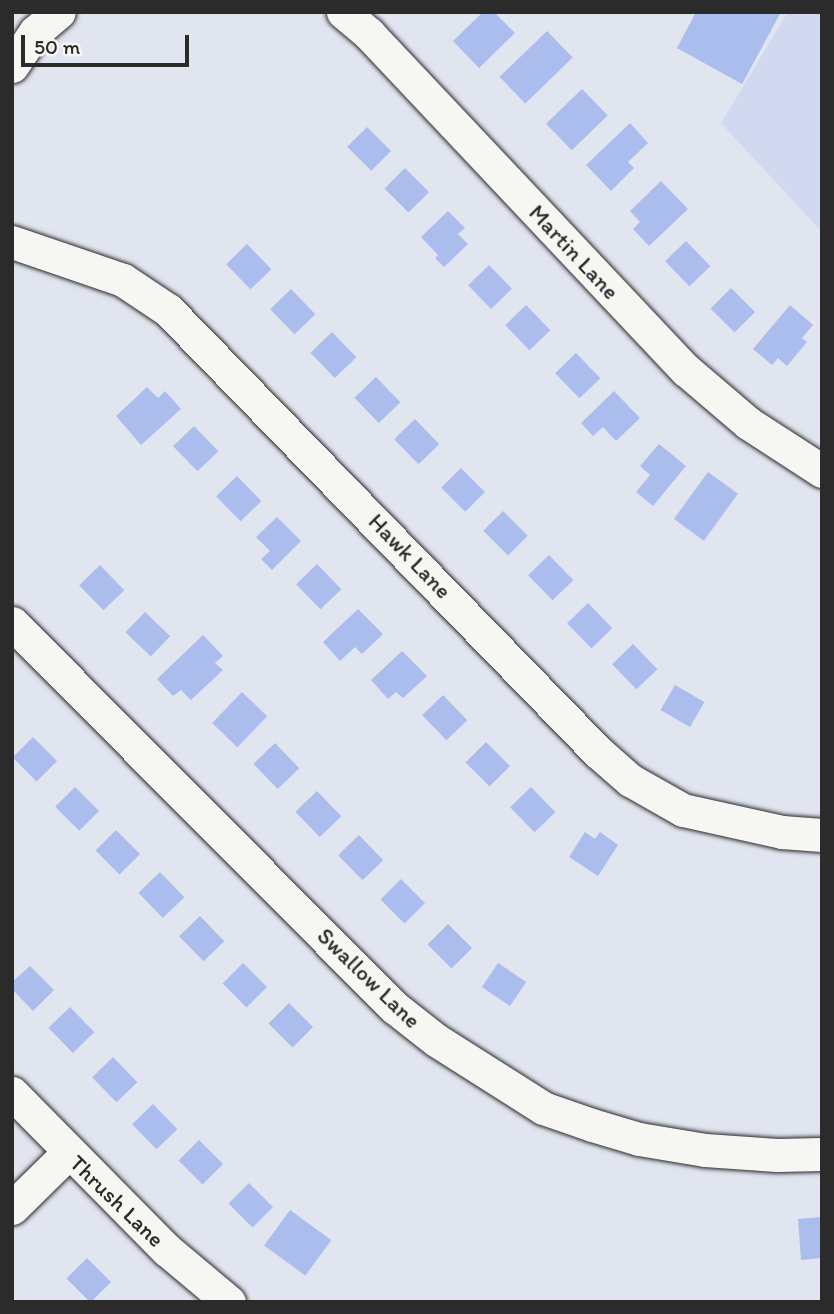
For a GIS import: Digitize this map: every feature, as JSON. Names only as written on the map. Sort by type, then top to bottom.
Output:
[{"type":"street","points":[[12,66],[35,32],[59,12]]},
{"type":"street","name":"Martin Lane","points":[[343,12],[369,34],[686,370],[748,423],[822,471]]},
{"type":"street","name":"Hawk Lane","points":[[12,242],[123,280],[168,310],[598,752],[630,780],[683,810],[782,832],[822,835]]},
{"type":"street","name":"Swallow Lane","points":[[12,624],[394,1007],[436,1040],[543,1108],[639,1139],[705,1150],[778,1155],[822,1154]]},
{"type":"street","name":"Thrush Lane","points":[[12,1093],[68,1153],[167,1250],[229,1302]]},
{"type":"street","points":[[12,1208],[68,1153]]},
{"type":"shaded area","points":[[788,12],[822,12],[822,232],[721,123]]},
{"type":"building","points":[[483,12],[494,12],[515,33],[479,68],[453,41]]},
{"type":"building","points":[[696,12],[781,12],[742,84],[677,48]]},
{"type":"building","points":[[547,31],[573,58],[525,103],[500,77]]},
{"type":"building","points":[[582,89],[608,116],[572,150],[546,124]]},
{"type":"building","points":[[630,123],[648,143],[628,162],[634,168],[611,191],[586,165]]},
{"type":"building","points":[[367,127],[391,151],[371,171],[347,147]]},
{"type":"building","points":[[405,168],[429,192],[409,213],[384,189]]},
{"type":"building","points":[[661,181],[688,209],[649,246],[633,229],[640,222],[630,211]]},
{"type":"building","points":[[448,211],[465,228],[458,234],[468,244],[444,267],[435,258],[438,255],[421,237]]},
{"type":"building","points":[[686,241],[710,266],[689,286],[665,261]]},
{"type":"building","points":[[247,244],[271,269],[250,289],[226,264]]},
{"type":"building","points":[[489,265],[512,289],[491,309],[468,285]]},
{"type":"building","points":[[731,288],[755,312],[735,333],[710,309]]},
{"type":"building","points":[[291,289],[315,314],[294,334],[270,309]]},
{"type":"building","points":[[526,305],[550,330],[529,350],[505,325]]},
{"type":"building","points":[[790,305],[813,325],[802,338],[807,342],[787,366],[778,358],[772,365],[753,349]]},
{"type":"building","points":[[332,332],[356,357],[335,378],[310,353]]},
{"type":"building","points":[[576,353],[600,378],[579,398],[555,373]]},
{"type":"building","points":[[376,377],[400,402],[379,423],[354,398]]},
{"type":"building","points":[[147,387],[158,398],[165,391],[181,409],[141,445],[116,416]]},
{"type":"building","points":[[614,391],[640,418],[616,441],[603,427],[593,436],[581,423]]},
{"type":"building","points":[[415,419],[439,444],[418,464],[394,439]]},
{"type":"building","points":[[194,426],[218,451],[197,471],[173,446]]},
{"type":"building","points":[[659,444],[686,466],[653,506],[636,492],[650,475],[640,466]]},
{"type":"building","points":[[461,468],[485,492],[465,512],[441,488]]},
{"type":"building","points":[[708,472],[738,494],[704,541],[674,519]]},
{"type":"building","points":[[237,476],[261,501],[240,521],[216,496]]},
{"type":"building","points":[[503,511],[528,536],[508,556],[483,531]]},
{"type":"building","points":[[277,517],[301,541],[272,570],[261,559],[270,551],[256,537]]},
{"type":"building","points":[[549,555],[573,580],[552,600],[528,575]]},
{"type":"building","points":[[317,564],[341,589],[320,609],[296,584]]},
{"type":"building","points":[[100,565],[124,590],[103,610],[79,585]]},
{"type":"building","points":[[588,603],[612,628],[591,648],[567,623]]},
{"type":"building","points":[[358,609],[383,634],[362,654],[355,647],[340,661],[323,642]]},
{"type":"building","points":[[145,612],[170,636],[151,656],[126,632]]},
{"type":"building","points":[[203,635],[223,656],[215,663],[223,670],[191,700],[181,690],[173,696],[157,679]]},
{"type":"building","points":[[633,644],[657,669],[636,689],[612,664]]},
{"type":"building","points":[[402,651],[427,676],[403,698],[396,692],[388,699],[371,680]]},
{"type":"building","points":[[675,685],[704,702],[690,727],[660,710]]},
{"type":"building","points":[[242,692],[267,716],[237,747],[212,723]]},
{"type":"building","points":[[443,695],[467,720],[446,740],[422,715]]},
{"type":"building","points":[[33,737],[57,761],[37,782],[12,758]]},
{"type":"building","points":[[486,742],[510,766],[490,787],[465,763]]},
{"type":"building","points":[[275,743],[299,768],[278,789],[253,764]]},
{"type":"building","points":[[75,787],[99,811],[79,831],[55,807]]},
{"type":"building","points":[[531,787],[555,812],[534,832],[510,807]]},
{"type":"building","points":[[317,791],[341,816],[320,837],[295,812]]},
{"type":"building","points":[[116,830],[140,854],[120,875],[95,851]]},
{"type":"building","points":[[585,832],[595,839],[600,832],[618,845],[598,876],[569,857]]},
{"type":"building","points":[[359,835],[383,860],[362,880],[338,855]]},
{"type":"building","points":[[160,872],[184,897],[163,918],[138,893]]},
{"type":"building","points":[[401,879],[425,903],[405,924],[380,900]]},
{"type":"building","points":[[200,916],[224,941],[203,961],[179,936]]},
{"type":"building","points":[[448,924],[472,948],[452,969],[427,945]]},
{"type":"building","points":[[243,963],[267,987],[247,1008],[222,984]]},
{"type":"building","points":[[498,963],[526,982],[510,1006],[482,987]]},
{"type":"building","points":[[30,966],[54,990],[33,1011],[12,989],[12,982]]},
{"type":"building","points":[[289,1003],[313,1027],[293,1048],[268,1024]]},
{"type":"building","points":[[70,1007],[94,1032],[73,1053],[48,1028]]},
{"type":"building","points":[[113,1057],[137,1082],[116,1102],[92,1077]]},
{"type":"building","points":[[153,1104],[177,1129],[156,1149],[132,1124]]},
{"type":"building","points":[[199,1140],[223,1164],[203,1185],[178,1161]]},
{"type":"building","points":[[249,1183],[273,1207],[253,1228],[228,1204]]},
{"type":"building","points":[[290,1210],[331,1240],[305,1276],[264,1246]]},
{"type":"building","points":[[822,1217],[822,1258],[801,1260],[798,1219]]},
{"type":"building","points":[[87,1258],[111,1282],[90,1302],[66,1279]]}]
